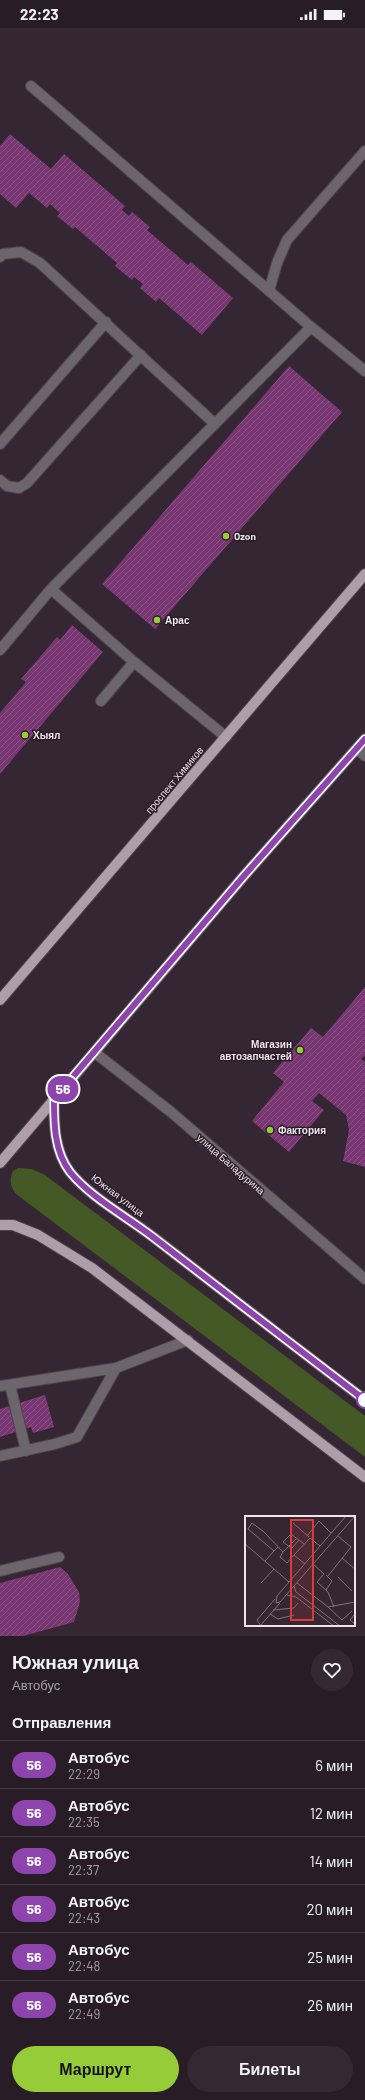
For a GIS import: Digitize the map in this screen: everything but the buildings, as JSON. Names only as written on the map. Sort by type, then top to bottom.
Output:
[{"type":"main road","name":"проспект Химиков","points":[[0,1000],[365,574]]},
{"type":"main road","points":[[0,1163],[238,883],[365,739]]},
{"type":"main road","name":"Южная улица","points":[[54,1099],[54,1123],[58,1147],[69,1171],[88,1189],[132,1221],[365,1400]]},
{"type":"main road","points":[[0,1225],[13,1226],[38,1235],[92,1268],[365,1477]]},
{"type":"street","points":[[31,86],[269,291],[365,370]]},
{"type":"street","points":[[269,291],[277,263],[287,240],[365,151]]},
{"type":"street","points":[[0,256],[2,254],[21,252],[33,258],[106,322],[215,424]]},
{"type":"street","points":[[0,444],[106,322]]},
{"type":"street","points":[[0,650],[51,589],[312,327]]},
{"type":"street","points":[[0,480],[7,486],[19,488],[27,483],[141,355]]},
{"type":"street","points":[[51,589],[134,662],[226,737]]},
{"type":"street","points":[[101,701],[134,662]]},
{"type":"street","points":[[357,749],[365,756]]},
{"type":"street","name":"улица Баладурина","points":[[94,1052],[171,1112],[365,1279]]},
{"type":"street","points":[[26,1451],[5,1386],[116,1368],[188,1340]]},
{"type":"street","points":[[0,1456],[26,1451],[77,1437],[116,1368]]},
{"type":"street","points":[[0,1571],[59,1557]]},
{"type":"green space","points":[[18,1168],[32,1169],[45,1175],[365,1416],[365,1457],[16,1194],[11,1186],[11,1177],[13,1171]]},
{"type":"bus line","name":"56","points":[[365,739],[243,877],[54,1099],[54,1123],[58,1147],[69,1171],[88,1189],[132,1221],[365,1400]]},
{"type":"place","name":"Ozon","points":[[226,536]]},
{"type":"place","name":"Арас","points":[[157,620]]},
{"type":"place","name":"Хыял","points":[[25,735]]},
{"type":"place","name":"Магазин автозапчастей","points":[[300,1050]]},
{"type":"place","name":"Фактория","points":[[270,1130]]}]
